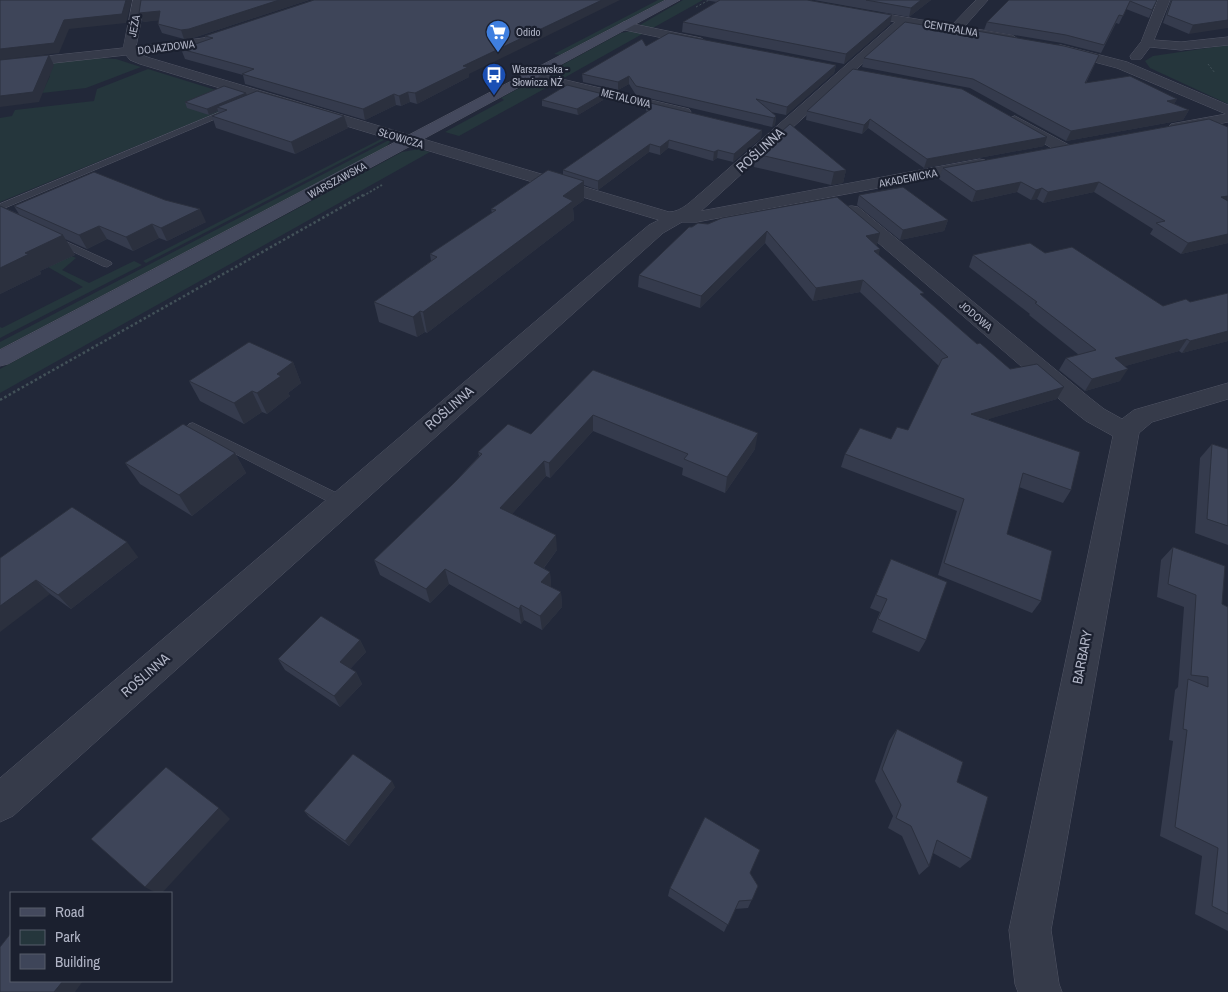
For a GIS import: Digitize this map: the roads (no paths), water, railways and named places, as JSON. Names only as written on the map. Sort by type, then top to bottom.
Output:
[{"type":"street","name":"JEŻA","points":[[129,51],[139,0]]},
{"type":"street","name":"WARSZAWSKA","points":[[0,359],[674,0]]},
{"type":"street","points":[[956,29],[982,0]]},
{"type":"street","points":[[1122,65],[1135,57],[1147,43],[1164,0]]},
{"type":"street","name":"CENTRALNA","points":[[877,16],[1023,41]]},
{"type":"street","name":"ROŚLINNA","points":[[0,804],[342,502],[656,229],[688,212],[708,196],[904,20]]},
{"type":"street","name":"DOJAZDOWA","points":[[0,65],[195,44],[253,25]]},
{"type":"street","points":[[624,26],[712,44]]},
{"type":"street","points":[[1147,43],[1181,46],[1228,41]]},
{"type":"street","points":[[1047,46],[1122,65],[1228,110]]},
{"type":"street","name":"SŁOWICZA","points":[[129,51],[139,59],[259,99],[410,141],[658,215],[676,218]]},
{"type":"street","points":[[828,66],[866,74]]},
{"type":"street","name":"METALOWA","points":[[532,76],[701,116]]},
{"type":"street","points":[[1006,117],[1063,148]]},
{"type":"street","points":[[1156,131],[1228,118]]},
{"type":"street","points":[[758,130],[778,135]]},
{"type":"street","points":[[1034,154],[1080,145]]},
{"type":"street","name":"AKADEMICKA","points":[[676,218],[697,217],[995,161]]},
{"type":"street","name":"JODOWA","points":[[830,193],[1095,416],[1126,432]]},
{"type":"street","points":[[1126,432],[1132,422],[1143,416],[1228,391]]},
{"type":"street","name":"BARBARY","points":[[1040,992],[1037,984],[1030,930],[1126,432]]},
{"type":"lane","points":[[0,207],[237,108]]},
{"type":"lane","points":[[45,234],[107,264]]},
{"type":"lane","points":[[193,427],[342,502]]},
{"type":"place","name":"Odido","points":[[498,53]]},
{"type":"place","name":"Warszawska - Słowicza NŻ","points":[[494,96]]}]
